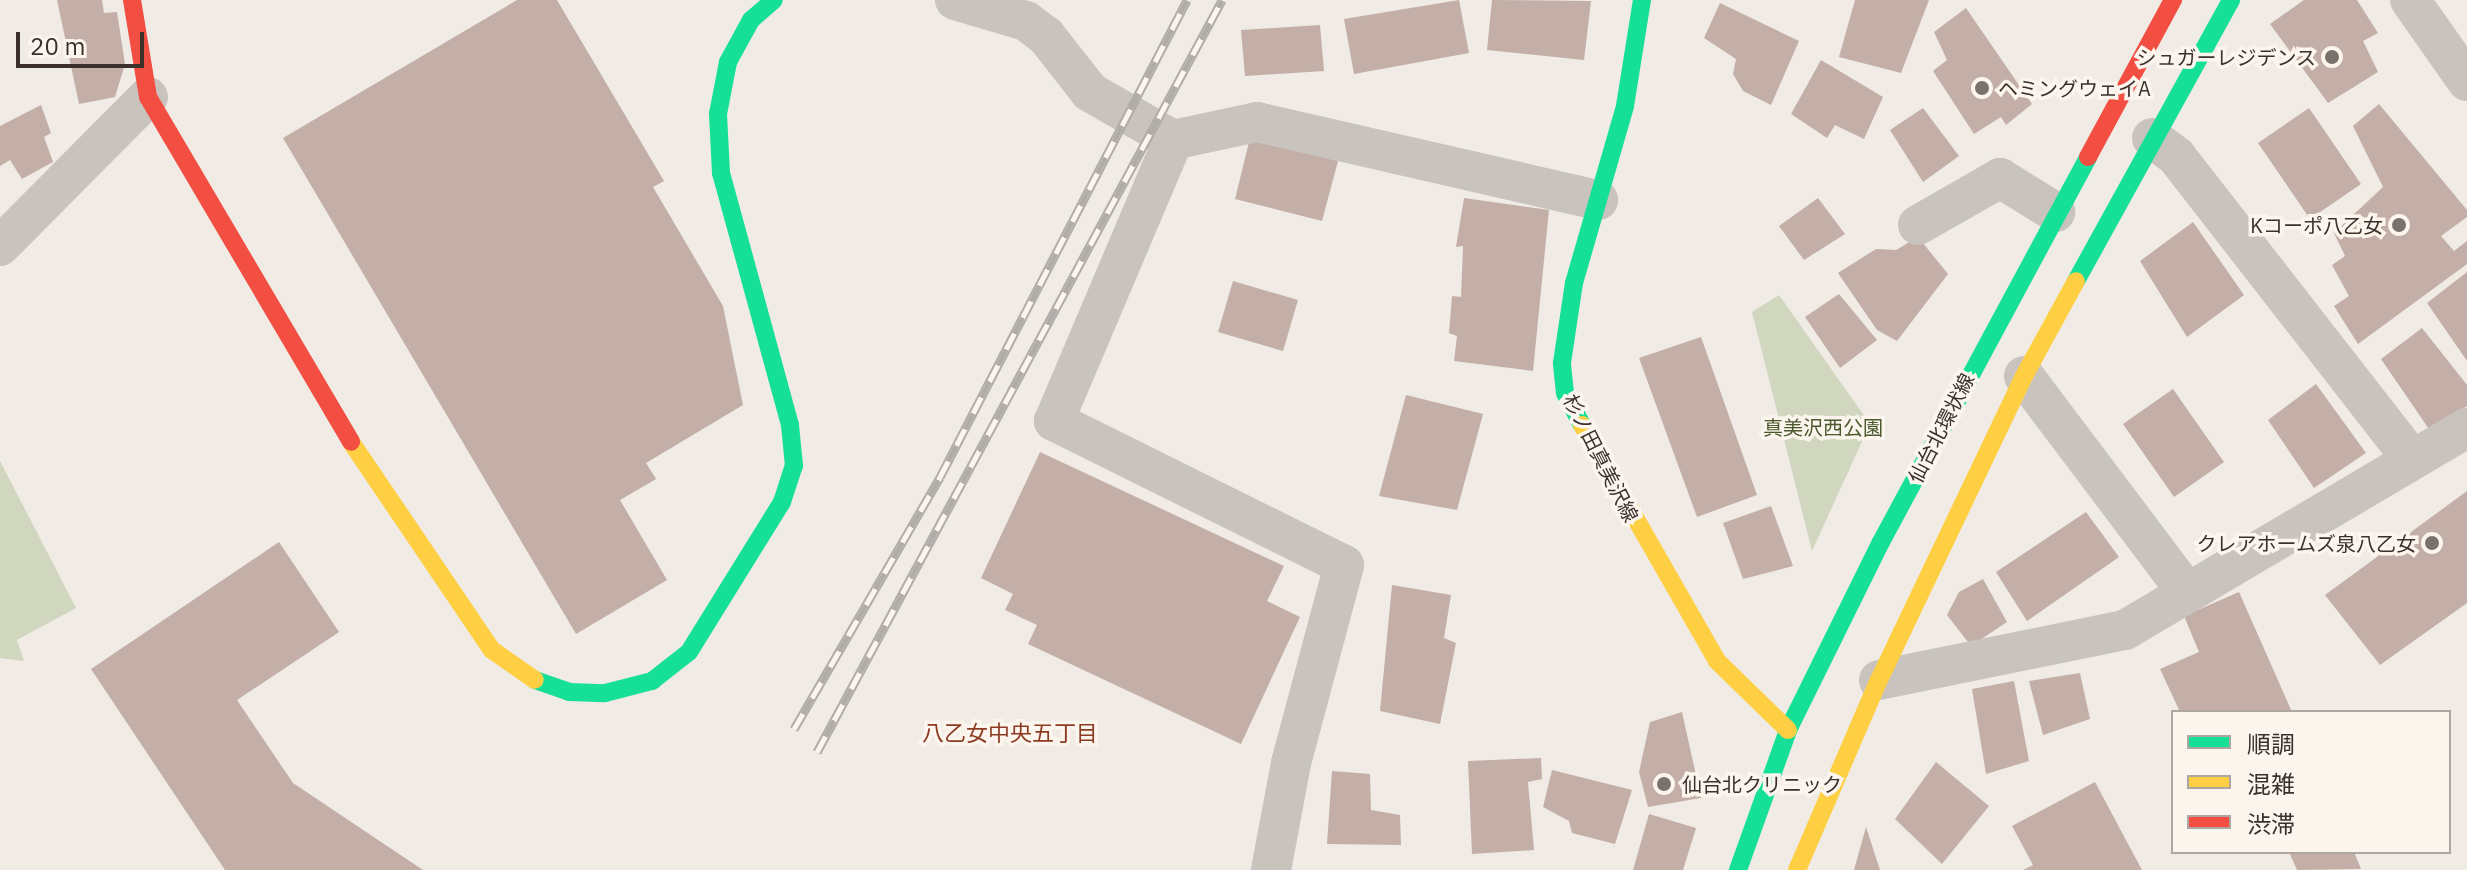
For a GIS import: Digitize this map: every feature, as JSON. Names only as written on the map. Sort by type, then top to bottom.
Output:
[{"type":"street","points":[[132,0],[148,97],[329,409],[492,650],[538,682],[569,692],[605,693],[652,681],[689,652],[782,502],[794,466],[790,425],[721,173],[718,114],[728,62],[751,20],[774,0]]},
{"type":"street","points":[[955,0],[1026,21],[1046,36],[1090,92],[1173,140],[1257,122],[1598,200]]},
{"type":"street","name":"杉ノ田真美沢線","points":[[1642,0],[1625,106],[1574,283],[1562,363],[1565,393],[1645,542],[1717,661],[1788,730]]},
{"type":"street","name":"仙台北環状線","points":[[1738,870],[1788,730],[2055,212],[2173,0]]},
{"type":"street","points":[[1797,870],[1879,680],[2024,376],[2152,138],[2231,0]]},
{"type":"street","points":[[2410,0],[2467,81]]},
{"type":"street","points":[[0,246],[148,97]]},
{"type":"street","points":[[2152,138],[2176,156],[2410,457]]},
{"type":"street","points":[[1173,140],[1054,421],[1344,565],[1291,763],[1271,870]]},
{"type":"street","points":[[1918,225],[2000,178],[2055,212]]},
{"type":"street","points":[[2024,376],[2187,592]]},
{"type":"street","points":[[1879,680],[2125,630],[2410,457],[2467,428]]},
{"type":"green space","name":"真美沢西公園","points":[[1779,295],[1870,424],[1812,551],[1752,312]]},
{"type":"green space","points":[[0,461],[76,608],[17,640],[24,661],[0,658]]},
{"type":"building","points":[[57,0],[102,0],[104,13],[117,12],[125,64],[115,97],[79,104]]},
{"type":"building","points":[[517,0],[557,0],[664,181],[653,187],[723,306],[743,405],[646,463],[656,479],[620,500],[667,580],[576,634],[283,138]]},
{"type":"building","points":[[1459,0],[1469,53],[1354,74],[1344,19]]},
{"type":"building","points":[[1492,0],[1591,1],[1584,60],[1487,50]]},
{"type":"building","points":[[1855,0],[1929,0],[1901,73],[1839,57]]},
{"type":"building","name":"シュガーレジデンス","points":[[2304,0],[2357,0],[2378,33],[2363,41],[2378,72],[2328,103],[2270,24]]},
{"type":"building","points":[[1720,3],[1799,41],[1771,105],[1743,91],[1733,74],[1736,59],[1704,38]]},
{"type":"building","name":"ヘミングウェイA","points":[[1966,8],[2032,104],[2006,125],[2001,117],[1974,134],[1933,71],[1947,60],[1934,32]]},
{"type":"building","points":[[1320,25],[1324,71],[1245,76],[1241,30]]},
{"type":"building","points":[[1821,60],[1883,97],[1864,139],[1835,125],[1827,138],[1791,114]]},
{"type":"building","name":"Kコーポ八乙女","points":[[2379,104],[2467,210],[2467,217],[2441,236],[2454,251],[2467,241],[2467,264],[2358,344],[2334,306],[2349,296],[2332,265],[2345,256],[2334,233],[2383,187],[2353,126]]},
{"type":"building","points":[[41,105],[51,133],[44,137],[53,162],[22,179],[10,160],[0,166],[0,126]]},
{"type":"building","points":[[1923,108],[1959,156],[1923,182],[1890,130]]},
{"type":"building","points":[[2309,108],[2361,184],[2310,219],[2258,143]]},
{"type":"building","points":[[1250,138],[1338,161],[1322,221],[1235,199]]},
{"type":"building","points":[[1464,198],[1549,210],[1533,371],[1454,361],[1457,336],[1449,333],[1452,296],[1461,297],[1463,246],[1456,247]]},
{"type":"building","points":[[1818,198],[1845,234],[1804,260],[1779,226]]},
{"type":"building","points":[[2193,222],[2244,295],[2187,337],[2140,261]]},
{"type":"building","points":[[1918,237],[1948,274],[1897,341],[1877,330],[1838,273],[1876,249],[1896,250]]},
{"type":"building","points":[[2467,272],[2467,361],[2427,303]]},
{"type":"building","points":[[1233,281],[1298,300],[1283,351],[1218,332]]},
{"type":"building","points":[[1839,294],[1877,340],[1840,368],[1805,317]]},
{"type":"building","points":[[2422,328],[2467,385],[2467,406],[2431,432],[2381,359]]},
{"type":"building","points":[[1701,337],[1757,495],[1697,517],[1639,358]]},
{"type":"building","points":[[2316,384],[2366,453],[2314,488],[2268,420]]},
{"type":"building","points":[[2173,389],[2224,462],[2174,497],[2123,424]]},
{"type":"building","points":[[1406,395],[1483,414],[1457,510],[1379,496]]},
{"type":"building","points":[[1040,452],[1284,566],[1267,601],[1300,617],[1241,744],[1028,644],[1037,625],[1005,610],[1013,594],[981,578]]},
{"type":"building","name":"クレアホームズ泉八乙女","points":[[2467,491],[2467,603],[2380,665],[2325,595]]},
{"type":"building","points":[[1771,506],[1793,566],[1743,579],[1723,523]]},
{"type":"building","points":[[2086,512],[2119,557],[2027,621],[1996,572]]},
{"type":"building","points":[[279,542],[339,632],[237,700],[293,783],[423,870],[225,870],[91,669]]},
{"type":"building","points":[[1983,579],[2007,622],[1971,646],[1947,615],[1959,592]]},
{"type":"building","points":[[1392,585],[1451,595],[1444,638],[1456,643],[1440,724],[1380,711]]},
{"type":"building","points":[[2239,592],[2291,710],[2179,710],[2160,669],[2199,652],[2184,616]]},
{"type":"building","points":[[2080,673],[2090,719],[2043,735],[2029,681]]},
{"type":"building","points":[[2014,681],[2029,761],[1986,774],[1972,689]]},
{"type":"building","points":[[1682,712],[1701,798],[1648,807],[1639,772],[1650,722]]},
{"type":"building","points":[[1541,758],[1542,779],[1528,782],[1534,850],[1472,854],[1468,761]]},
{"type":"building","points":[[1936,762],[1989,806],[1942,864],[1895,819]]},
{"type":"building","points":[[1552,770],[1632,790],[1615,844],[1572,833],[1569,821],[1543,807]]},
{"type":"building","points":[[1332,771],[1370,774],[1371,810],[1400,815],[1401,845],[1327,844]]},
{"type":"building","points":[[2095,782],[2142,870],[2023,870],[2033,865],[2012,826]]},
{"type":"building","points":[[1649,814],[1696,828],[1683,870],[1633,870]]},
{"type":"building","points":[[1866,827],[1880,870],[1854,870]]},
{"type":"building","points":[[2290,854],[2355,854],[2361,869],[2297,870]]},
{"type":"railway","points":[[794,729],[940,477],[1187,0]]},
{"type":"railway","points":[[817,752],[1222,0]]},
{"type":"traffic: fast","points":[[535,680],[569,692],[605,693],[652,681],[689,652],[782,502],[794,466],[790,425],[721,173],[718,114],[728,62],[751,20],[774,0]]},
{"type":"traffic: fast","points":[[1582,425],[1565,393],[1562,363],[1574,283],[1625,106],[1642,0]]},
{"type":"traffic: fast","points":[[2076,281],[2231,0]]},
{"type":"traffic: fast","points":[[1738,870],[1788,730],[1881,542],[2088,157]]},
{"type":"traffic: slow","points":[[1797,870],[1879,680],[2024,376],[2076,281]]},
{"type":"traffic: slow","points":[[1582,425],[1717,661],[1788,730]]},
{"type":"traffic: slow","points":[[351,442],[492,650],[535,680]]},
{"type":"traffic: jam","points":[[132,0],[148,97],[351,442]]},
{"type":"traffic: jam","points":[[2088,157],[2173,0]]},
{"type":"place","name":"シュガーレジデンス","points":[[2332,57]]},
{"type":"place","name":"ヘミングウェイA","points":[[1982,88]]},
{"type":"place","name":"Kコーポ八乙女","points":[[2399,225]]},
{"type":"place","name":"クレアホームズ泉八乙女","points":[[2432,543]]},
{"type":"place","name":"仙台北クリニック","points":[[1664,784]]},
{"type":"district","name":"八乙女中央五丁目","points":[[1010,733]]}]
